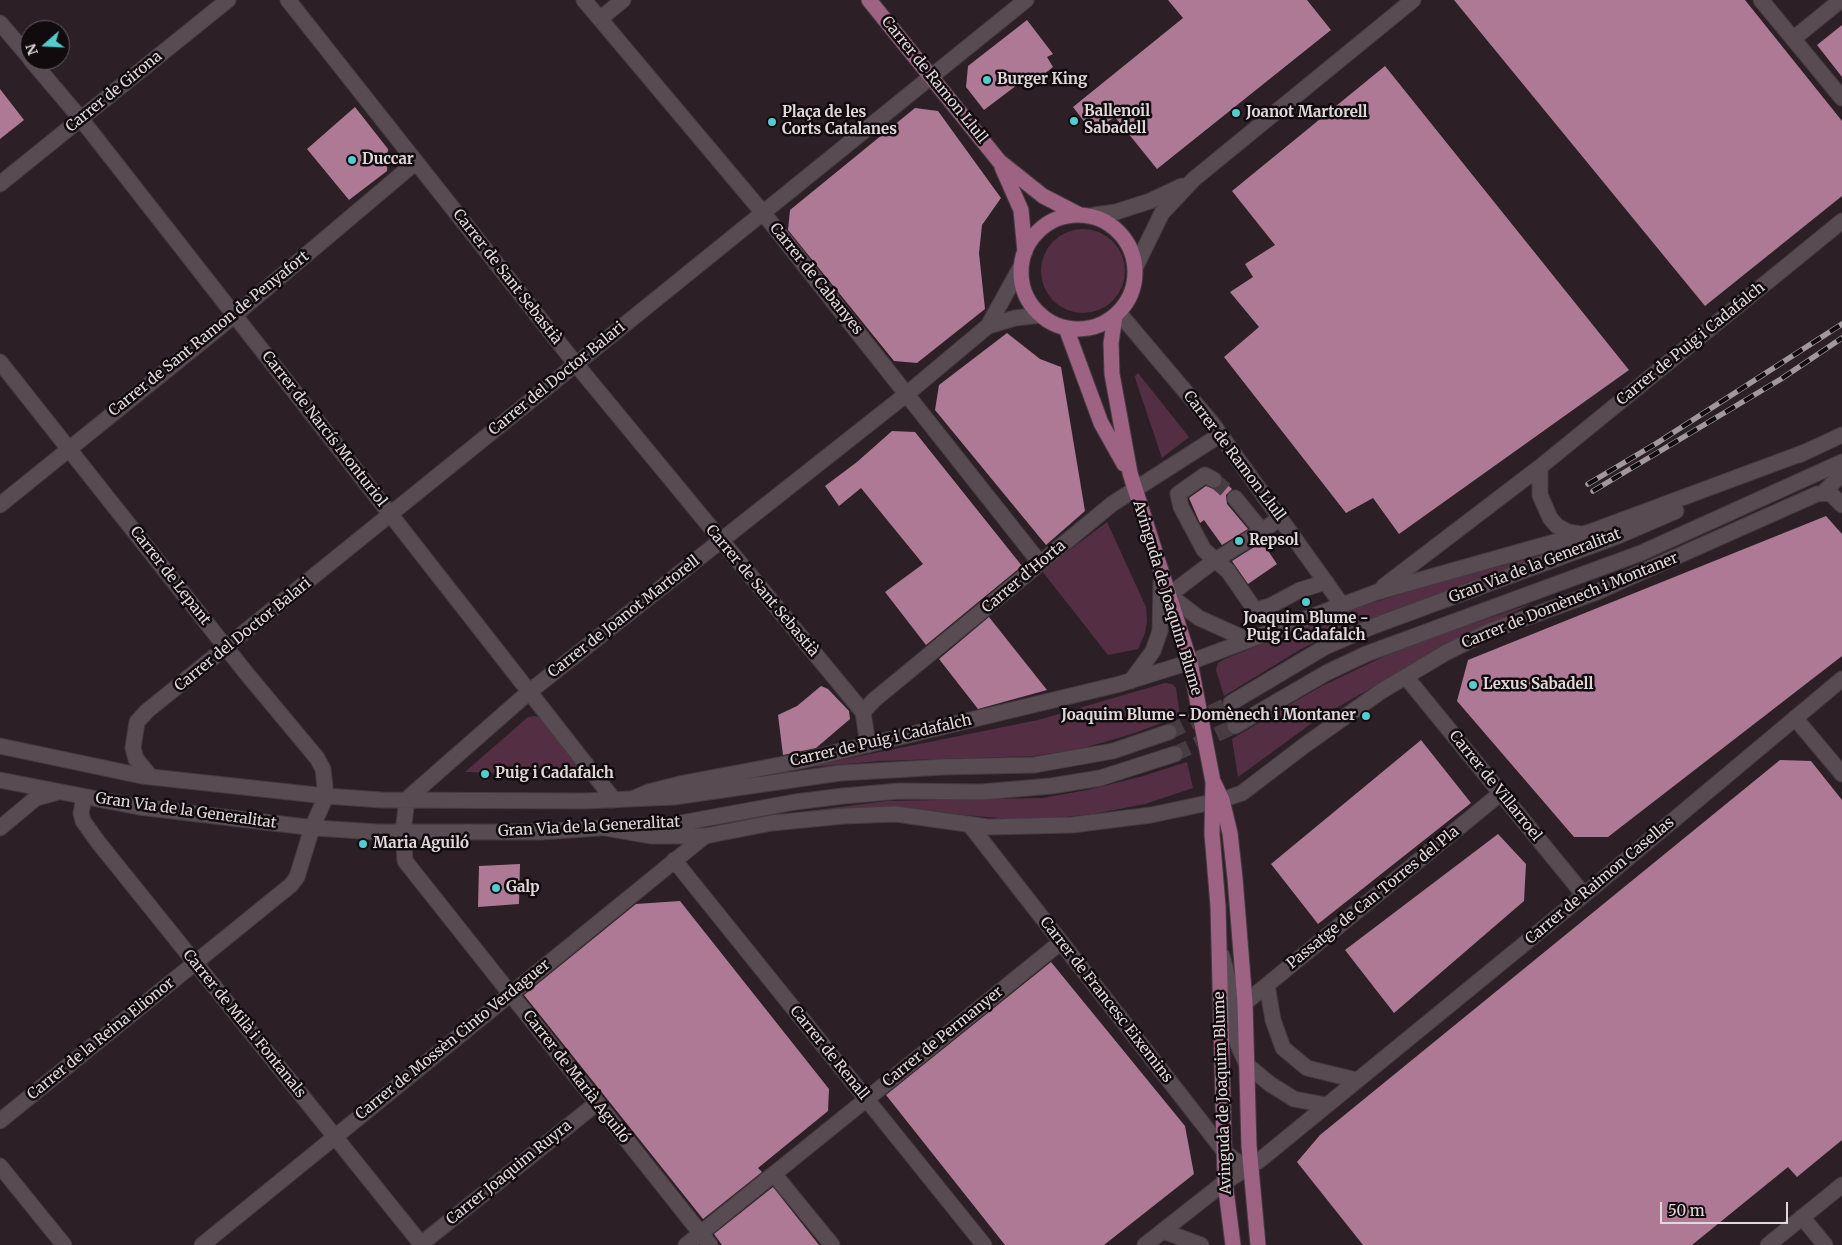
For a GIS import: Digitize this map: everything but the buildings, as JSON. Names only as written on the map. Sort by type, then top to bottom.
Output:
[{"type":"main road","name":"Carrer de Ramon Llull","points":[[869,0],[999,161]]},
{"type":"main road","points":[[999,161],[1043,196],[1078,214]]},
{"type":"main road","points":[[999,161],[1021,210],[1025,252]]},
{"type":"main road","points":[[1117,314],[1089,328],[1066,328],[1041,315],[1027,295],[1020,268],[1025,252],[1039,230],[1048,223],[1078,214],[1094,215],[1109,224],[1123,238],[1132,256],[1135,268],[1132,291],[1117,314],[1111,343],[1112,374],[1130,474]]},
{"type":"main road","points":[[1066,328],[1101,423],[1130,474]]},
{"type":"main road","name":"Avinguda de Joaquim Blume","points":[[1130,474],[1190,662],[1217,802],[1231,842],[1245,1003],[1251,1167],[1258,1245]]},
{"type":"main road","name":"Avinguda de Joaquim Blume","points":[[1217,802],[1224,1182],[1233,1245]]},
{"type":"street","name":"Carrer de Girona","points":[[0,184],[228,0]]},
{"type":"street","name":"Carrer de Sant Sebastià","points":[[288,0],[575,363],[863,712]]},
{"type":"street","name":"Carrer de Cabanyes","points":[[584,0],[764,214],[908,393],[1040,563]]},
{"type":"street","points":[[600,19],[623,0]]},
{"type":"street","name":"Carrer del Doctor Balari","points":[[150,777],[136,759],[133,748],[137,722],[148,711],[391,516],[575,363],[764,214],[1026,0]]},
{"type":"street","points":[[1135,268],[1162,213],[1194,179],[1413,0]]},
{"type":"street","points":[[1761,0],[1842,98]]},
{"type":"street","points":[[1793,39],[1841,0]]},
{"type":"street","name":"Carrer de Narcís Monturiol","points":[[0,23],[20,46]]},
{"type":"street","name":"Carrer de Narcís Monturiol","points":[[40,70],[81,119],[614,800]]},
{"type":"street","name":"Carrer de Sant Ramon de Penyafort","points":[[0,505],[235,315],[416,162]]},
{"type":"street","points":[[1094,215],[1116,212],[1150,201],[1194,179]]},
{"type":"street","name":"Carrer de Puig i Cadafalch","points":[[1377,592],[1540,467],[1842,221]]},
{"type":"street","name":"Carrer de Joanot Martorell","points":[[407,799],[529,692],[908,393],[988,326],[1020,268]]},
{"type":"street","name":"Carrer de Ramon Llull","points":[[1117,314],[1220,435],[1342,605]]},
{"type":"street","name":"Carrer de Joanot Martorell","points":[[988,326],[1015,318],[1041,315]]},
{"type":"street","name":"Carrer de Lepant","points":[[0,362],[227,648],[317,758],[323,769],[326,796]]},
{"type":"street","name":"Carrer d'Horta","points":[[863,712],[874,700],[1112,504],[1220,435]]},
{"type":"street","name":"Gran Via de la Generalitat","points":[[1231,703],[1325,647],[1370,627],[1618,536],[1842,435]]},
{"type":"street","name":"Carrer de Puig i Cadafalch","points":[[632,799],[648,792],[684,783],[868,745],[1130,681],[1190,662],[1377,592],[1584,534],[1808,451]]},
{"type":"street","name":"Gran Via de la Generalitat","points":[[1235,726],[1326,673],[1395,641],[1633,556],[1842,462]]},
{"type":"street","points":[[1540,467],[1540,495],[1550,518],[1556,526],[1568,532],[1584,534]]},
{"type":"street","name":"Carrer de Domènech i Montaner","points":[[605,828],[652,836],[705,836],[772,823],[844,816],[896,814],[988,827],[1072,826],[1150,815],[1217,802],[1242,793],[1305,745],[1406,677],[1447,652],[1490,631],[1597,592],[1824,492],[1842,474]]},
{"type":"street","points":[[1214,480],[1205,475],[1178,494],[1181,508],[1204,550],[1214,561],[1228,571],[1255,610],[1326,582]]},
{"type":"street","points":[[1824,492],[1835,496],[1842,505]]},
{"type":"street","points":[[1235,498],[1262,531]]},
{"type":"street","points":[[1248,640],[1200,618],[1169,595],[1214,561],[1280,518]]},
{"type":"street","points":[[1130,681],[1153,651],[1160,631],[1161,571]]},
{"type":"street","name":"Carrer de Villarroel","points":[[1406,677],[1584,895]]},
{"type":"street","name":"Carrer de Raimon Casellas","points":[[1145,1245],[1224,1182],[1251,1167],[1584,895],[1842,679]]},
{"type":"street","points":[[863,712],[868,745]]},
{"type":"street","points":[[1795,718],[1842,774]]},
{"type":"street","name":"Gran Via de la Generalitat","points":[[0,746],[82,765],[150,777],[326,796],[511,802],[632,799],[716,792],[840,773],[944,767],[1009,767],[1052,763],[1114,751],[1169,732]]},
{"type":"street","name":"Gran Via de la Generalitat","points":[[0,780],[139,807],[312,828],[403,832],[540,832],[670,825],[795,802],[843,796],[900,792],[990,791],[1051,786],[1108,776],[1175,754]]},
{"type":"street","points":[[0,828],[36,798],[58,792]]},
{"type":"street","name":"Passatge de Can Torres del Pla","points":[[1245,1003],[1501,793]]},
{"type":"street","name":"Carrer de la Reina Elionor","points":[[0,1121],[196,963],[298,877],[312,828],[326,796]]},
{"type":"street","name":"Carrer de Milà i Fontanals","points":[[84,797],[81,814],[83,822],[422,1244]]},
{"type":"street","points":[[403,832],[407,799]]},
{"type":"street","name":"Carrer de Francesc Eixemins","points":[[969,824],[1224,1151],[1236,1161],[1251,1167]]},
{"type":"street","name":"Carrer de Marià Aguiló","points":[[403,832],[405,861],[705,1239]]},
{"type":"street","name":"Carrer de Mossèn Cinto Verdaguer","points":[[202,1245],[705,836]]},
{"type":"street","name":"Carrer de Renall","points":[[674,860],[984,1245]]},
{"type":"street","name":"Avinguda de Joaquim Blume","points":[[1219,941],[1228,978],[1235,1038],[1247,1065]]},
{"type":"street","name":"Carrer de Permanyer","points":[[686,1245],[705,1239],[774,1174],[1061,942]]},
{"type":"street","points":[[1267,985],[1273,1020],[1284,1048],[1306,1068],[1356,1080]]},
{"type":"street","points":[[1247,1065],[1270,1084],[1294,1100],[1326,1105]]},
{"type":"street","name":"Carrer Joaquim Ruyra","points":[[422,1244],[597,1103]]},
{"type":"street","points":[[0,1166],[64,1245]]},
{"type":"street","points":[[774,1174],[832,1245]]},
{"type":"street","points":[[1768,1245],[1842,1185]]},
{"type":"street","points":[[1802,1217],[1825,1245]]},
{"type":"street","points":[[1163,1231],[1201,1245]]},
{"type":"shaded area","points":[[1075,229],[1091,229],[1107,236],[1118,247],[1125,263],[1122,287],[1113,301],[1107,306],[1091,313],[1075,313],[1059,306],[1048,295],[1041,279],[1041,263],[1048,247],[1059,236]]},
{"type":"shaded area","points":[[1138,373],[1189,437],[1162,458],[1136,381],[1135,376]]},
{"type":"shaded area","points":[[1107,522],[1146,607],[1147,621],[1145,633],[1138,649],[1108,655],[1042,571]]},
{"type":"shaded area","points":[[1558,551],[1337,631],[1301,649],[1224,696],[1216,670],[1218,663],[1225,659],[1336,614],[1443,581]]},
{"type":"shaded area","points":[[1533,603],[1454,640],[1319,718],[1238,777],[1232,739],[1273,714],[1322,686],[1404,647]]},
{"type":"shaded area","points":[[1165,683],[1172,684],[1176,688],[1180,716],[1132,734],[1080,749],[1034,756],[879,761],[801,768],[1038,720]]},
{"type":"shaded area","points":[[535,716],[541,718],[584,775],[465,772],[528,717]]},
{"type":"shaded area","points":[[1187,762],[1193,788],[1145,804],[1093,814],[1045,819],[1000,818],[919,809],[875,808],[792,813],[887,801],[1042,798],[1087,790],[1140,777]]},
{"type":"tunnel","points":[[1214,480],[1235,498]]},
{"type":"tunnel","points":[[1169,732],[1231,703]]},
{"type":"tunnel","points":[[1175,754],[1235,726]]},
{"type":"railway","points":[[1588,484],[1657,443],[1842,324]]},
{"type":"railway","points":[[1593,491],[1781,379],[1842,338]]},
{"type":"place","name":"Burger King","points":[[987,80]]},
{"type":"place","name":"Joanot Martorell","points":[[1236,113]]},
{"type":"place","name":"Ballenoil Sabadell","points":[[1074,121]]},
{"type":"place","name":"Plaça de les Corts Catalanes","points":[[772,122]]},
{"type":"place","name":"Duccar","points":[[352,160]]},
{"type":"place","name":"Repsol","points":[[1239,541]]},
{"type":"place","name":"Joaquim Blume - Puig i Cadafalch","points":[[1306,602]]},
{"type":"place","name":"Lexus Sabadell","points":[[1473,685]]},
{"type":"place","name":"Joaquim Blume - Domènech i Montaner","points":[[1366,716]]},
{"type":"place","name":"Puig i Cadafalch","points":[[485,774]]},
{"type":"place","name":"Maria Aguiló","points":[[363,844]]},
{"type":"place","name":"Galp","points":[[496,888]]}]
